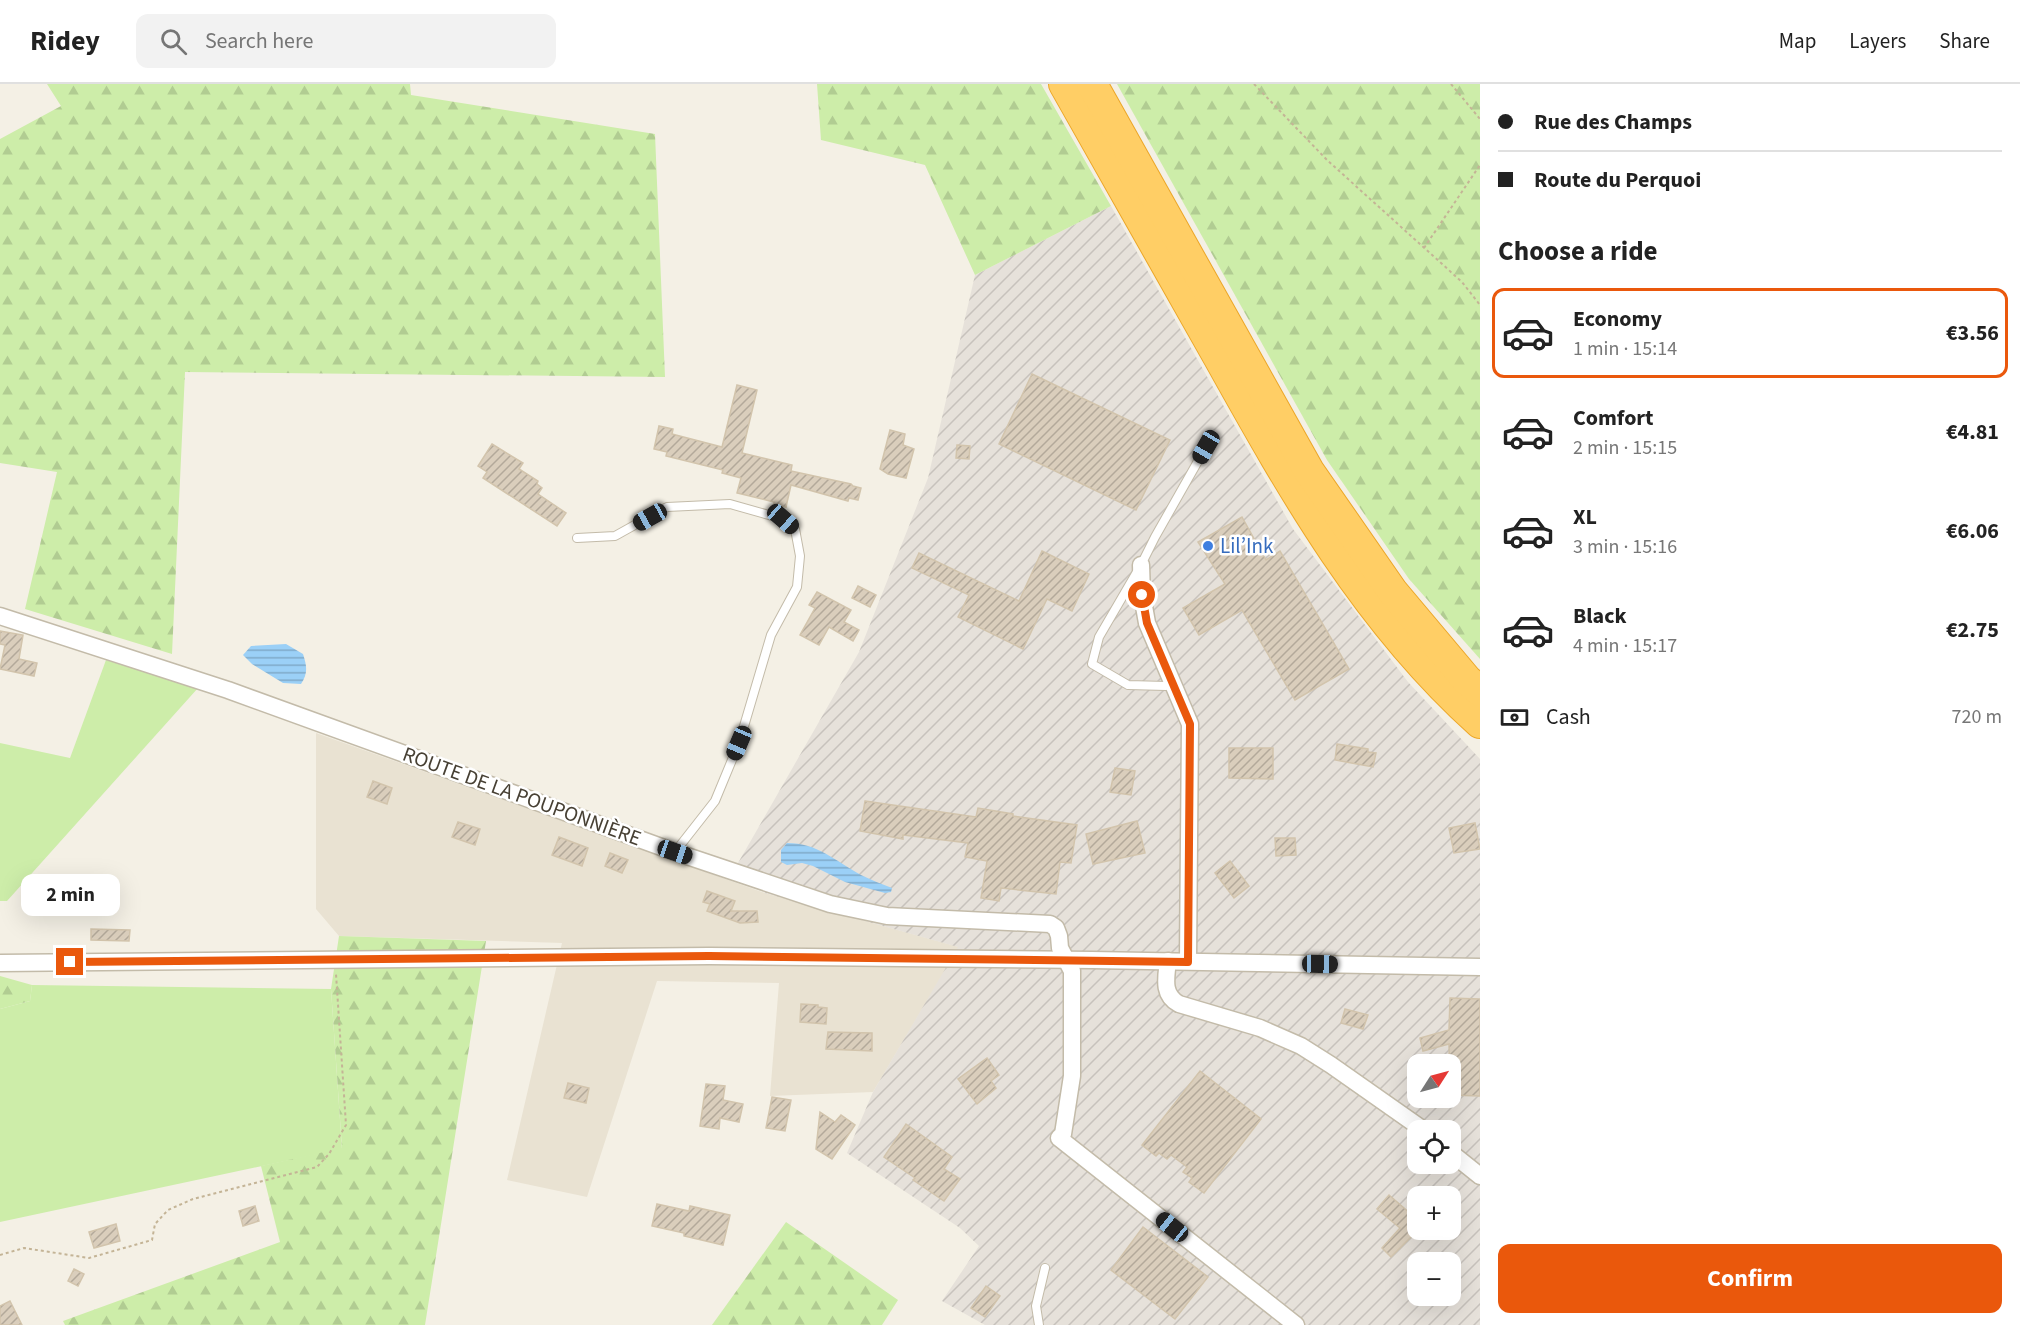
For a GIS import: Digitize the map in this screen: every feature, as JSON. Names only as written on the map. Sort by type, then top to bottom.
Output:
[{"type":"highway","points":[[1064,84],[1276,460],[1330,548],[1392,630],[1428,672],[1480,723]]},
{"type":"highway","points":[[1092,84],[1309,471],[1393,592],[1467,680],[1480,691]]},
{"type":"street","points":[[1142,565],[1142,595],[1147,623],[1190,724],[1188,962]]},
{"type":"street","name":"ROUTE DE LA POUPONNIÈRE","points":[[0,616],[228,690],[675,852],[830,904],[887,916],[1050,924],[1056,928],[1065,959]]},
{"type":"street","points":[[0,963],[709,956],[1065,959],[1480,967]]},
{"type":"street","points":[[1065,959],[1072,971],[1072,1076],[1063,1134],[1059,1138],[1296,1325]]},
{"type":"street","points":[[1168,961],[1167,992],[1170,999],[1179,1004],[1260,1028],[1300,1046],[1409,1120]]},
{"type":"street","points":[[1461,1161],[1480,1176]]},
{"type":"lane","points":[[1172,683],[1166,686],[1128,685],[1092,664],[1099,637],[1142,565],[1155,537],[1206,447]]},
{"type":"lane","points":[[577,538],[615,536],[667,507],[730,504],[783,519],[795,529],[800,556],[797,587],[771,635],[739,743],[715,801],[675,852]]},
{"type":"lane","points":[[1039,1325],[1036,1306],[1045,1268]]},
{"type":"path","points":[[1254,84],[1327,160],[1462,282],[1480,305]]},
{"type":"path","points":[[1451,84],[1480,119]]},
{"type":"path","points":[[1424,248],[1480,165]]},
{"type":"path","points":[[0,1255],[24,1248],[89,1258],[152,1240],[155,1224],[168,1210],[193,1199],[317,1167],[329,1155],[346,1125],[336,990],[336,960]]},
{"type":"shaded area","points":[[1111,206],[1293,529],[1408,682],[1480,759],[1480,1325],[985,1325],[942,1301],[979,1246],[960,1228],[847,1153],[873,1092],[958,947],[765,893],[738,863],[859,652],[928,478],[975,275]]},
{"type":"shaded area","points":[[316,733],[765,893],[959,947],[873,1092],[770,1096],[779,983],[657,981],[587,1197],[507,1180],[562,943],[339,936],[316,909]]},
{"type":"green space","points":[[47,84],[410,84],[411,95],[655,134],[665,377],[185,372],[172,654],[25,609],[57,472],[0,463],[0,139],[61,106]]},
{"type":"green space","points":[[817,84],[1041,84],[1111,206],[975,275],[925,165],[821,140]]},
{"type":"green space","points":[[1117,84],[1480,84],[1480,659],[1409,579],[1327,460]]},
{"type":"green space","points":[[106,660],[198,688],[7,901],[0,901],[0,743],[70,758]]},
{"type":"green space","points":[[339,936],[486,941],[425,1325],[65,1325],[63,1321],[280,1242],[261,1166],[342,1148],[331,989]]},
{"type":"green space","points":[[0,976],[32,985],[30,1001],[0,1009]]},
{"type":"green space","points":[[32,985],[331,989],[342,1149],[0,1222],[0,1009],[30,1001]]},
{"type":"green space","points":[[786,1222],[898,1300],[882,1325],[712,1325]]},
{"type":"water","points":[[286,644],[303,654],[306,670],[301,684],[283,683],[252,664],[243,655],[251,646]]},
{"type":"water","points":[[787,843],[817,849],[861,875],[892,888],[891,892],[885,893],[845,882],[802,863],[787,865],[781,862],[781,850]]},
{"type":"building","points":[[1032,374],[1170,440],[1136,510],[999,444]]},
{"type":"building","points":[[737,385],[757,390],[742,453],[792,465],[791,471],[861,488],[858,500],[849,498],[848,501],[791,485],[786,507],[774,504],[774,502],[737,493],[741,478],[722,473],[723,470],[666,456],[667,452],[654,449],[659,426],[673,429],[672,434],[722,447]]},
{"type":"building","points":[[890,430],[905,434],[903,445],[914,449],[906,478],[888,474],[880,469]]},
{"type":"building","points":[[492,444],[523,463],[519,469],[538,481],[537,484],[542,488],[538,494],[566,513],[557,526],[483,478],[487,472],[478,466]]},
{"type":"building","points":[[957,445],[970,446],[969,459],[956,458]]},
{"type":"building","points":[[1242,517],[1266,560],[1280,551],[1349,669],[1295,700],[1242,610],[1199,635],[1183,608],[1225,584],[1198,542]]},
{"type":"building","points":[[1042,551],[1089,574],[1072,611],[1047,599],[1023,649],[958,617],[969,595],[912,568],[919,553],[1019,601]]},
{"type":"building","points":[[858,586],[876,595],[870,607],[852,598]]},
{"type":"building","points":[[817,592],[851,610],[844,622],[859,630],[853,641],[829,627],[819,645],[800,635],[815,608],[809,605]]},
{"type":"building","points":[[0,631],[23,635],[19,659],[37,663],[34,676],[0,669],[5,645],[0,644]]},
{"type":"building","points":[[1337,744],[1368,749],[1368,752],[1376,753],[1373,767],[1335,760]]},
{"type":"building","points":[[1229,748],[1273,748],[1273,779],[1229,778]]},
{"type":"building","points":[[1115,768],[1135,771],[1131,795],[1110,792]]},
{"type":"building","points":[[373,781],[392,788],[387,804],[367,797]]},
{"type":"building","points":[[865,801],[976,817],[978,808],[1013,814],[1013,816],[1077,825],[1071,863],[1060,862],[1056,894],[1001,888],[999,901],[981,898],[987,861],[965,857],[968,843],[903,835],[903,839],[860,831]]},
{"type":"building","points":[[1137,821],[1145,853],[1093,864],[1086,834]]},
{"type":"building","points":[[458,822],[480,829],[475,845],[452,837]]},
{"type":"building","points":[[1475,823],[1480,849],[1454,853],[1449,828]]},
{"type":"building","points":[[559,837],[588,848],[582,866],[552,855]]},
{"type":"building","points":[[1275,838],[1295,838],[1296,855],[1276,856]]},
{"type":"building","points":[[610,853],[628,860],[622,873],[605,866]]},
{"type":"building","points":[[1230,861],[1249,886],[1234,898],[1215,873]]},
{"type":"building","points":[[707,891],[735,901],[731,911],[757,911],[758,922],[740,923],[707,911],[710,904],[703,902]]},
{"type":"building","points":[[91,929],[130,930],[129,941],[91,940]]},
{"type":"building","points":[[1450,998],[1480,999],[1480,1096],[1461,1095],[1461,1054],[1449,1054],[1449,1044],[1423,1051],[1420,1038],[1449,1030]]},
{"type":"building","points":[[801,1004],[827,1008],[826,1024],[800,1022]]},
{"type":"building","points":[[1345,1009],[1368,1015],[1363,1029],[1341,1023]]},
{"type":"building","points":[[828,1032],[872,1033],[872,1051],[826,1049]]},
{"type":"building","points":[[987,1058],[999,1075],[991,1081],[996,1088],[977,1104],[958,1079]]},
{"type":"building","points":[[1200,1071],[1261,1119],[1204,1193],[1189,1182],[1192,1178],[1183,1172],[1187,1167],[1171,1155],[1167,1159],[1159,1153],[1156,1156],[1142,1145]]},
{"type":"building","points":[[568,1083],[589,1088],[586,1103],[564,1098]]},
{"type":"building","points":[[706,1084],[725,1086],[723,1100],[743,1104],[739,1122],[720,1118],[719,1129],[700,1126]]},
{"type":"building","points":[[772,1097],[791,1100],[785,1131],[766,1128]]},
{"type":"building","points":[[820,1112],[835,1122],[841,1115],[855,1125],[832,1159],[816,1149]]},
{"type":"building","points":[[906,1124],[952,1157],[944,1169],[960,1179],[944,1201],[884,1157]]},
{"type":"building","points":[[1389,1195],[1407,1211],[1408,1240],[1391,1257],[1382,1248],[1400,1228],[1377,1209]]},
{"type":"building","points":[[657,1204],[689,1211],[690,1206],[730,1215],[723,1245],[652,1226]]},
{"type":"building","points":[[255,1206],[259,1221],[243,1226],[239,1211]]},
{"type":"building","points":[[116,1224],[120,1241],[94,1248],[89,1232]]},
{"type":"building","points":[[1143,1227],[1208,1277],[1175,1319],[1111,1270]]},
{"type":"building","points":[[74,1269],[84,1274],[78,1286],[68,1281]]},
{"type":"building","points":[[986,1286],[1000,1296],[985,1317],[971,1308]]},
{"type":"building","points":[[10,1301],[22,1325],[0,1325],[0,1306]]},
{"type":"place","name":"Lil’Ink","points":[[1208,546]]},
{"type":"route","points":[[70,962],[709,956],[1188,962],[1190,724],[1147,623],[1142,595]]}]
